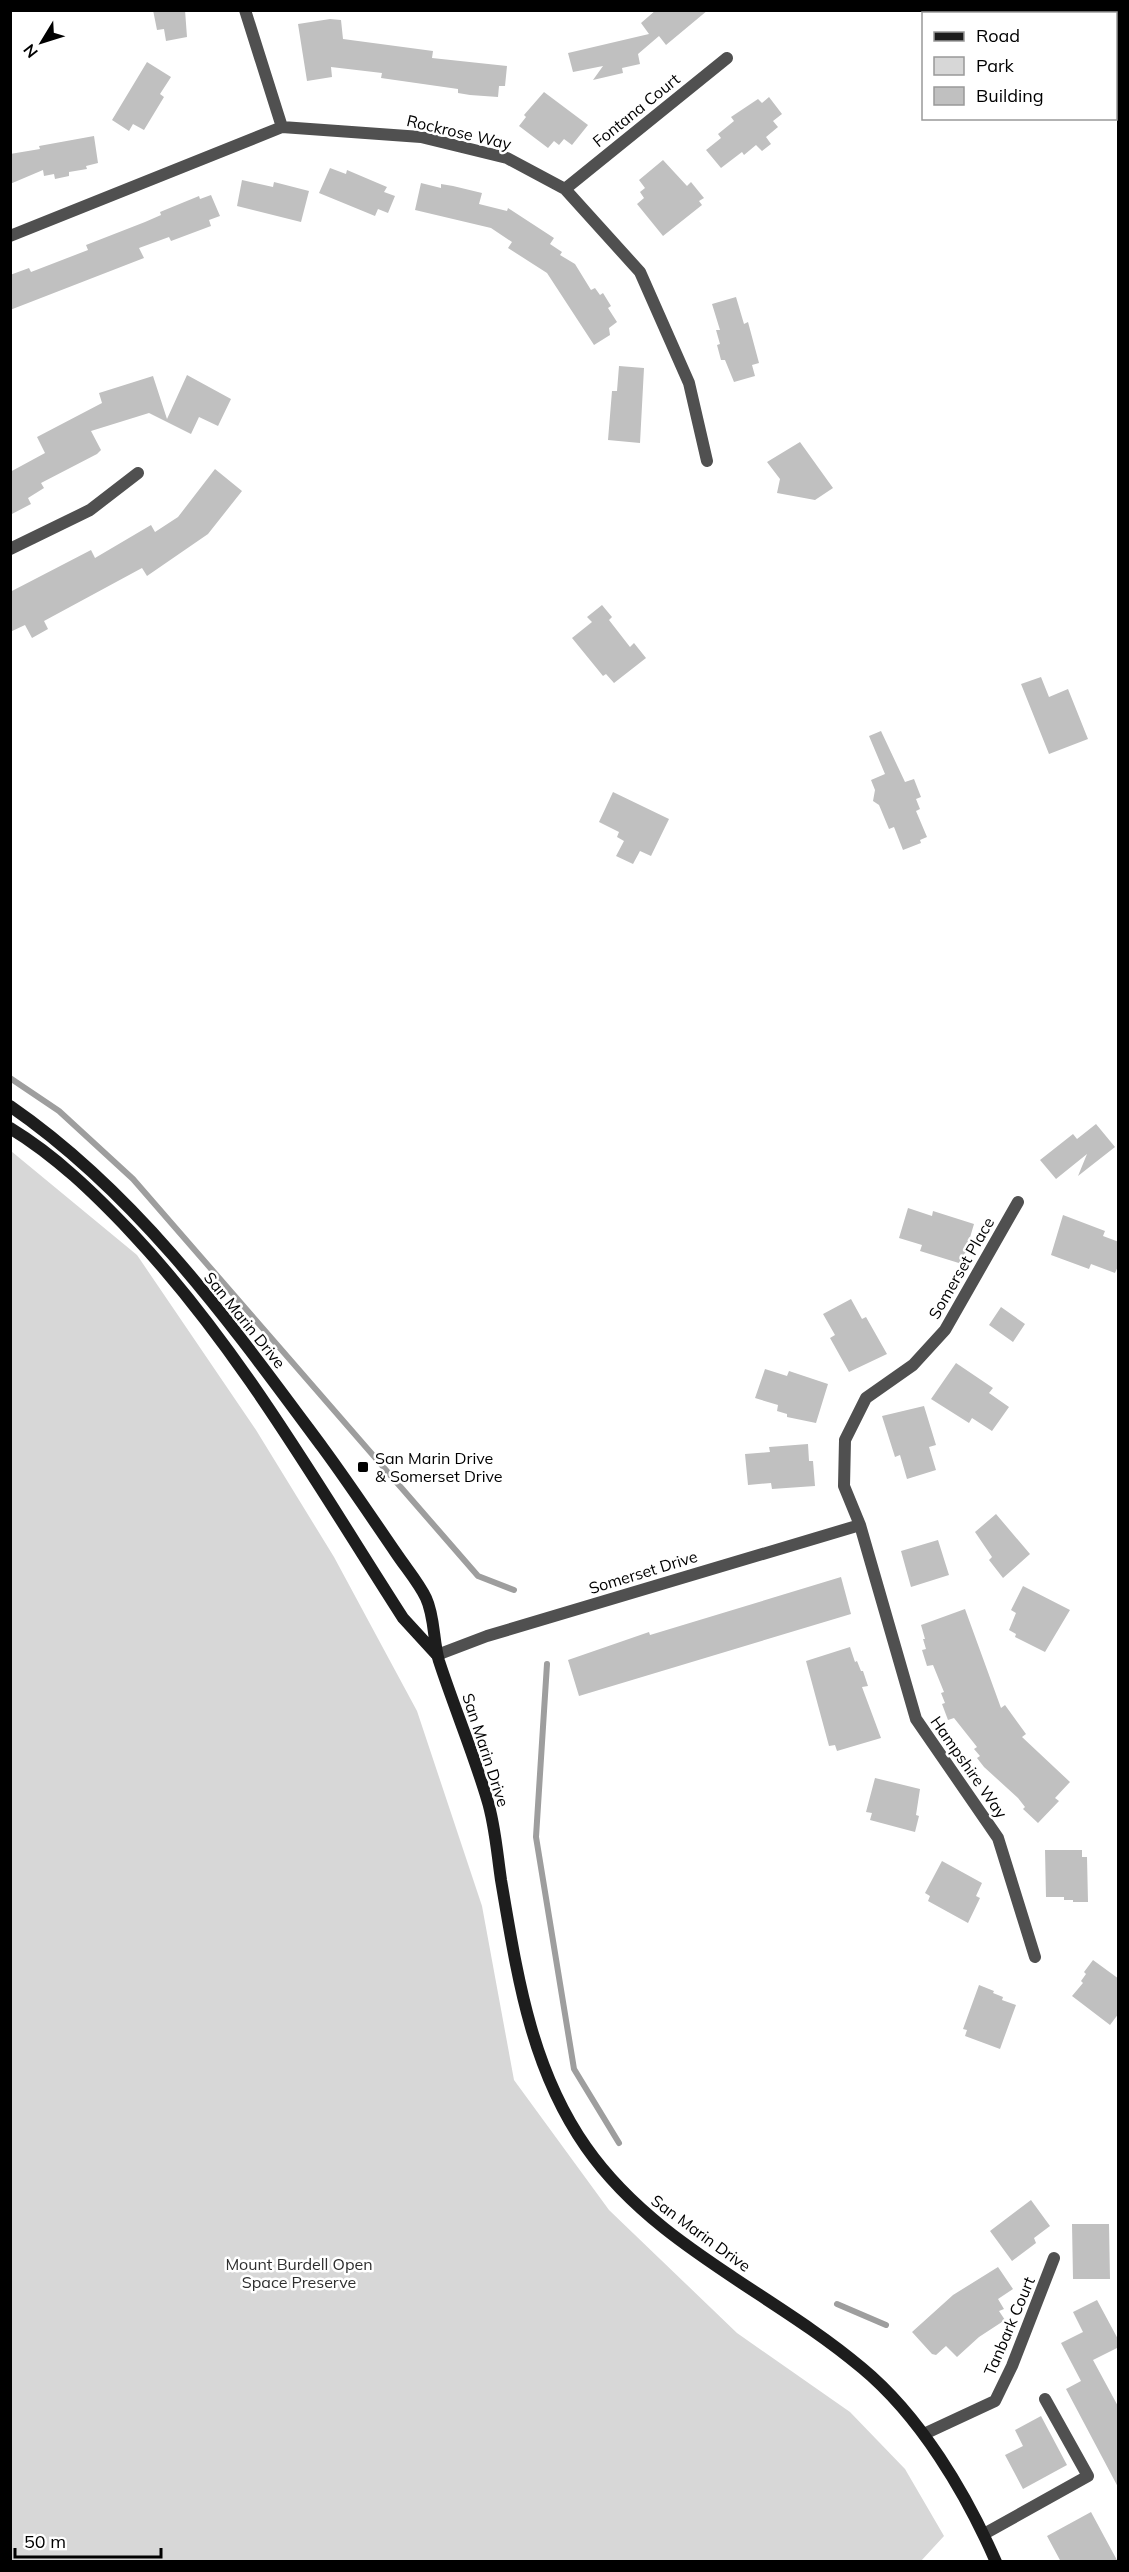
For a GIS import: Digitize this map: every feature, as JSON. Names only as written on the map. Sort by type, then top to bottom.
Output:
[{"type":"main road","name":"San Marin Drive","points":[[10,1106],[36,1124],[102,1179],[147,1224],[253,1354],[346,1479],[428,1601],[437,1655],[489,1803],[516,1969],[532,2038],[555,2097],[587,2149],[640,2209],[701,2256],[864,2369],[896,2400],[924,2434],[984,2534],[996,2562]]},
{"type":"main road","name":"San Marin Drive","points":[[10,1128],[36,1144],[98,1197],[169,1273],[235,1358],[403,1618],[437,1655]]},
{"type":"street","points":[[245,10],[282,127]]},
{"type":"street","name":"Fontana Court","points":[[565,189],[727,58]]},
{"type":"street","name":"Rockrose Way","points":[[10,236],[282,127],[421,136],[507,158],[565,189],[640,272],[689,383],[707,461]]},
{"type":"street","points":[[10,549],[90,510],[138,472]]},
{"type":"street","name":"Somerset Place","points":[[860,1525],[844,1486],[845,1440],[866,1398],[913,1365],[945,1330],[1018,1202]]},
{"type":"street","name":"Somerset Drive","points":[[437,1655],[487,1636],[860,1525]]},
{"type":"street","name":"Hampshire Way","points":[[860,1525],[916,1719],[998,1838],[1035,1957]]},
{"type":"street","name":"Tanbark Court","points":[[924,2434],[995,2401],[1012,2366],[1054,2258]]},
{"type":"street","points":[[984,2534],[1088,2476],[1045,2399]]},
{"type":"green space","name":"Mount Burdell Open Space Preserve","points":[[11,1151],[137,1255],[256,1430],[334,1557],[417,1711],[482,1906],[514,2080],[609,2210],[737,2333],[850,2412],[905,2469],[944,2536],[921,2561],[11,2561]]},
{"type":"building","points":[[153,10],[185,10],[187,37],[166,41],[164,29],[157,30]]},
{"type":"building","points":[[656,10],[708,10],[666,45],[659,36],[638,54],[640,64],[622,68],[623,73],[593,80],[603,66],[573,72],[568,53],[649,34],[641,23]]},
{"type":"building","points":[[330,19],[341,20],[343,39],[433,51],[432,58],[507,66],[505,86],[499,86],[498,97],[470,95],[458,93],[458,89],[381,78],[382,73],[331,67],[332,77],[307,81],[298,24]]},
{"type":"building","points":[[147,62],[171,77],[160,94],[164,97],[144,130],[133,124],[129,131],[112,120]]},
{"type":"building","points":[[544,92],[588,125],[572,145],[564,139],[559,145],[554,141],[548,148],[519,126],[526,117],[524,115]]},
{"type":"building","points":[[769,97],[782,114],[773,121],[778,127],[766,137],[771,144],[762,151],[756,145],[744,155],[742,152],[721,168],[706,150],[721,138],[718,134],[734,121],[731,117],[758,99],[762,103]]},
{"type":"building","points":[[94,136],[98,163],[86,166],[87,169],[69,172],[69,176],[55,179],[54,174],[44,176],[43,170],[10,184],[10,154]]},
{"type":"building","points":[[663,160],[687,186],[691,182],[704,198],[699,201],[702,205],[663,236],[637,204],[644,198],[640,192],[645,188],[639,180]]},
{"type":"building","points":[[330,168],[346,174],[347,170],[387,187],[384,192],[395,196],[388,213],[378,209],[375,216],[319,193]]},
{"type":"building","points":[[242,180],[273,187],[274,182],[309,191],[301,222],[237,206]]},
{"type":"building","points":[[421,183],[441,188],[441,184],[482,193],[479,204],[507,211],[508,208],[554,238],[550,244],[562,252],[560,255],[575,264],[591,290],[595,288],[600,295],[603,293],[611,306],[608,308],[617,322],[609,328],[610,335],[594,345],[547,273],[508,248],[512,242],[491,228],[415,210]]},
{"type":"building","points":[[211,195],[220,216],[209,220],[211,226],[171,241],[169,237],[139,248],[144,258],[10,310],[10,275],[29,268],[31,272],[88,250],[86,245],[145,222],[161,215],[160,212],[199,196],[200,199]]},
{"type":"building","points":[[736,297],[744,324],[748,322],[759,363],[752,365],[755,376],[734,382],[725,360],[721,360],[716,330],[720,330],[712,304]]},
{"type":"building","points":[[619,366],[644,368],[640,443],[608,440],[612,391],[617,391]]},
{"type":"building","points":[[187,375],[231,399],[218,426],[199,417],[191,434],[149,413],[91,431],[101,450],[41,483],[44,488],[28,498],[31,504],[10,515],[10,472],[45,453],[37,437],[102,403],[99,393],[153,376],[167,419]]},
{"type":"building","points":[[800,442],[833,488],[815,500],[777,493],[780,479],[767,462]]},
{"type":"building","points":[[215,469],[242,491],[208,534],[147,576],[142,568],[44,621],[48,629],[32,638],[25,625],[10,632],[10,592],[91,550],[95,558],[151,525],[155,532],[178,517]]},
{"type":"building","points":[[602,605],[612,617],[609,620],[630,647],[634,643],[646,658],[614,683],[606,674],[603,676],[572,638],[592,622],[587,617]]},
{"type":"building","points":[[1041,677],[1049,697],[1068,689],[1088,739],[1049,754],[1021,684]]},
{"type":"building","points":[[881,731],[905,782],[914,779],[921,797],[916,799],[920,809],[916,811],[927,837],[920,840],[921,843],[903,850],[894,827],[889,829],[879,805],[873,801],[875,790],[871,780],[885,774],[869,736]]},
{"type":"building","points":[[613,792],[669,819],[651,856],[640,851],[633,864],[616,856],[624,841],[617,837],[619,832],[599,822]]},
{"type":"building","points":[[1096,1124],[1115,1147],[1078,1176],[1087,1154],[1056,1179],[1040,1160],[1073,1134],[1077,1139]]},
{"type":"building","points":[[908,1208],[932,1216],[933,1211],[974,1224],[962,1264],[920,1251],[922,1245],[899,1238]]},
{"type":"building","points":[[1063,1215],[1105,1231],[1103,1236],[1119,1242],[1119,1264],[1115,1273],[1091,1264],[1089,1269],[1051,1255]]},
{"type":"building","points":[[851,1299],[862,1319],[866,1317],[887,1354],[849,1372],[830,1338],[835,1335],[823,1314]]},
{"type":"building","points":[[1001,1307],[1025,1324],[1013,1342],[989,1325]]},
{"type":"building","points":[[956,1363],[993,1388],[989,1393],[1009,1407],[992,1431],[972,1418],[969,1423],[931,1399]]},
{"type":"building","points":[[765,1369],[787,1376],[789,1371],[828,1384],[816,1423],[787,1417],[787,1414],[777,1411],[778,1405],[755,1398]]},
{"type":"building","points":[[924,1406],[936,1445],[929,1447],[936,1470],[907,1479],[900,1455],[895,1457],[882,1416]]},
{"type":"building","points":[[808,1444],[809,1461],[813,1461],[815,1486],[772,1489],[771,1483],[748,1485],[745,1454],[770,1452],[769,1447]]},
{"type":"building","points":[[996,1514],[1030,1554],[1003,1578],[989,1560],[992,1557],[975,1532]]},
{"type":"building","points":[[938,1540],[949,1575],[911,1587],[901,1551]]},
{"type":"building","points":[[841,1577],[851,1614],[579,1696],[568,1660],[649,1632],[650,1635]]},
{"type":"building","points":[[1023,1586],[1070,1610],[1045,1652],[1015,1637],[1016,1634],[1009,1630],[1016,1613],[1011,1610]]},
{"type":"building","points":[[965,1609],[1001,1708],[1005,1705],[1026,1734],[1022,1737],[1070,1782],[1055,1798],[1059,1801],[1038,1823],[1023,1809],[1025,1807],[1018,1798],[984,1767],[977,1758],[980,1756],[974,1749],[977,1747],[954,1718],[948,1720],[942,1704],[945,1703],[941,1693],[944,1692],[933,1665],[927,1666],[922,1650],[926,1649],[921,1625]]},
{"type":"building","points":[[850,1647],[855,1662],[857,1661],[863,1671],[868,1686],[862,1687],[881,1738],[837,1751],[835,1745],[829,1746],[806,1661]]},
{"type":"building","points":[[875,1778],[920,1789],[916,1815],[919,1816],[915,1832],[870,1820],[872,1813],[866,1812]]},
{"type":"building","points":[[1045,1850],[1082,1850],[1082,1857],[1087,1857],[1088,1902],[1073,1902],[1073,1900],[1064,1900],[1064,1897],[1046,1897]]},
{"type":"building","points":[[942,1861],[982,1883],[976,1896],[980,1898],[968,1923],[928,1901],[930,1896],[925,1893]]},
{"type":"building","points":[[1093,1960],[1119,1979],[1119,2013],[1110,2025],[1072,1996],[1083,1983],[1081,1981],[1086,1974],[1084,1972]]},
{"type":"building","points":[[979,1985],[994,1991],[993,1993],[1003,1997],[1002,2000],[1016,2005],[1000,2049],[965,2036],[967,2030],[963,2029]]},
{"type":"building","points":[[1031,2200],[1050,2226],[1034,2238],[1036,2243],[1012,2261],[990,2231]]},
{"type":"building","points":[[1072,2224],[1109,2224],[1110,2279],[1073,2279]]},
{"type":"building","points":[[998,2267],[1013,2289],[998,2299],[1004,2309],[999,2311],[1005,2320],[979,2337],[957,2357],[946,2346],[936,2355],[932,2354],[912,2332],[953,2295]]},
{"type":"building","points":[[1097,2300],[1119,2341],[1119,2347],[1093,2360],[1119,2408],[1119,2489],[1066,2389],[1081,2381],[1061,2343],[1083,2332],[1073,2312]]},
{"type":"building","points":[[1041,2416],[1067,2465],[1023,2489],[1005,2455],[1023,2446],[1015,2430]]},
{"type":"building","points":[[1091,2512],[1118,2562],[1061,2562],[1047,2536]]},
{"type":"waterway","points":[[10,1078],[59,1111],[133,1179],[478,1576],[514,1590]]},
{"type":"waterway","points":[[547,1664],[536,1837],[574,2069],[619,2143]]},
{"type":"waterway","points":[[837,2304],[886,2325]]},
{"type":"place","name":"San Marin Drive & Somerset Drive","points":[[363,1467]]}]
